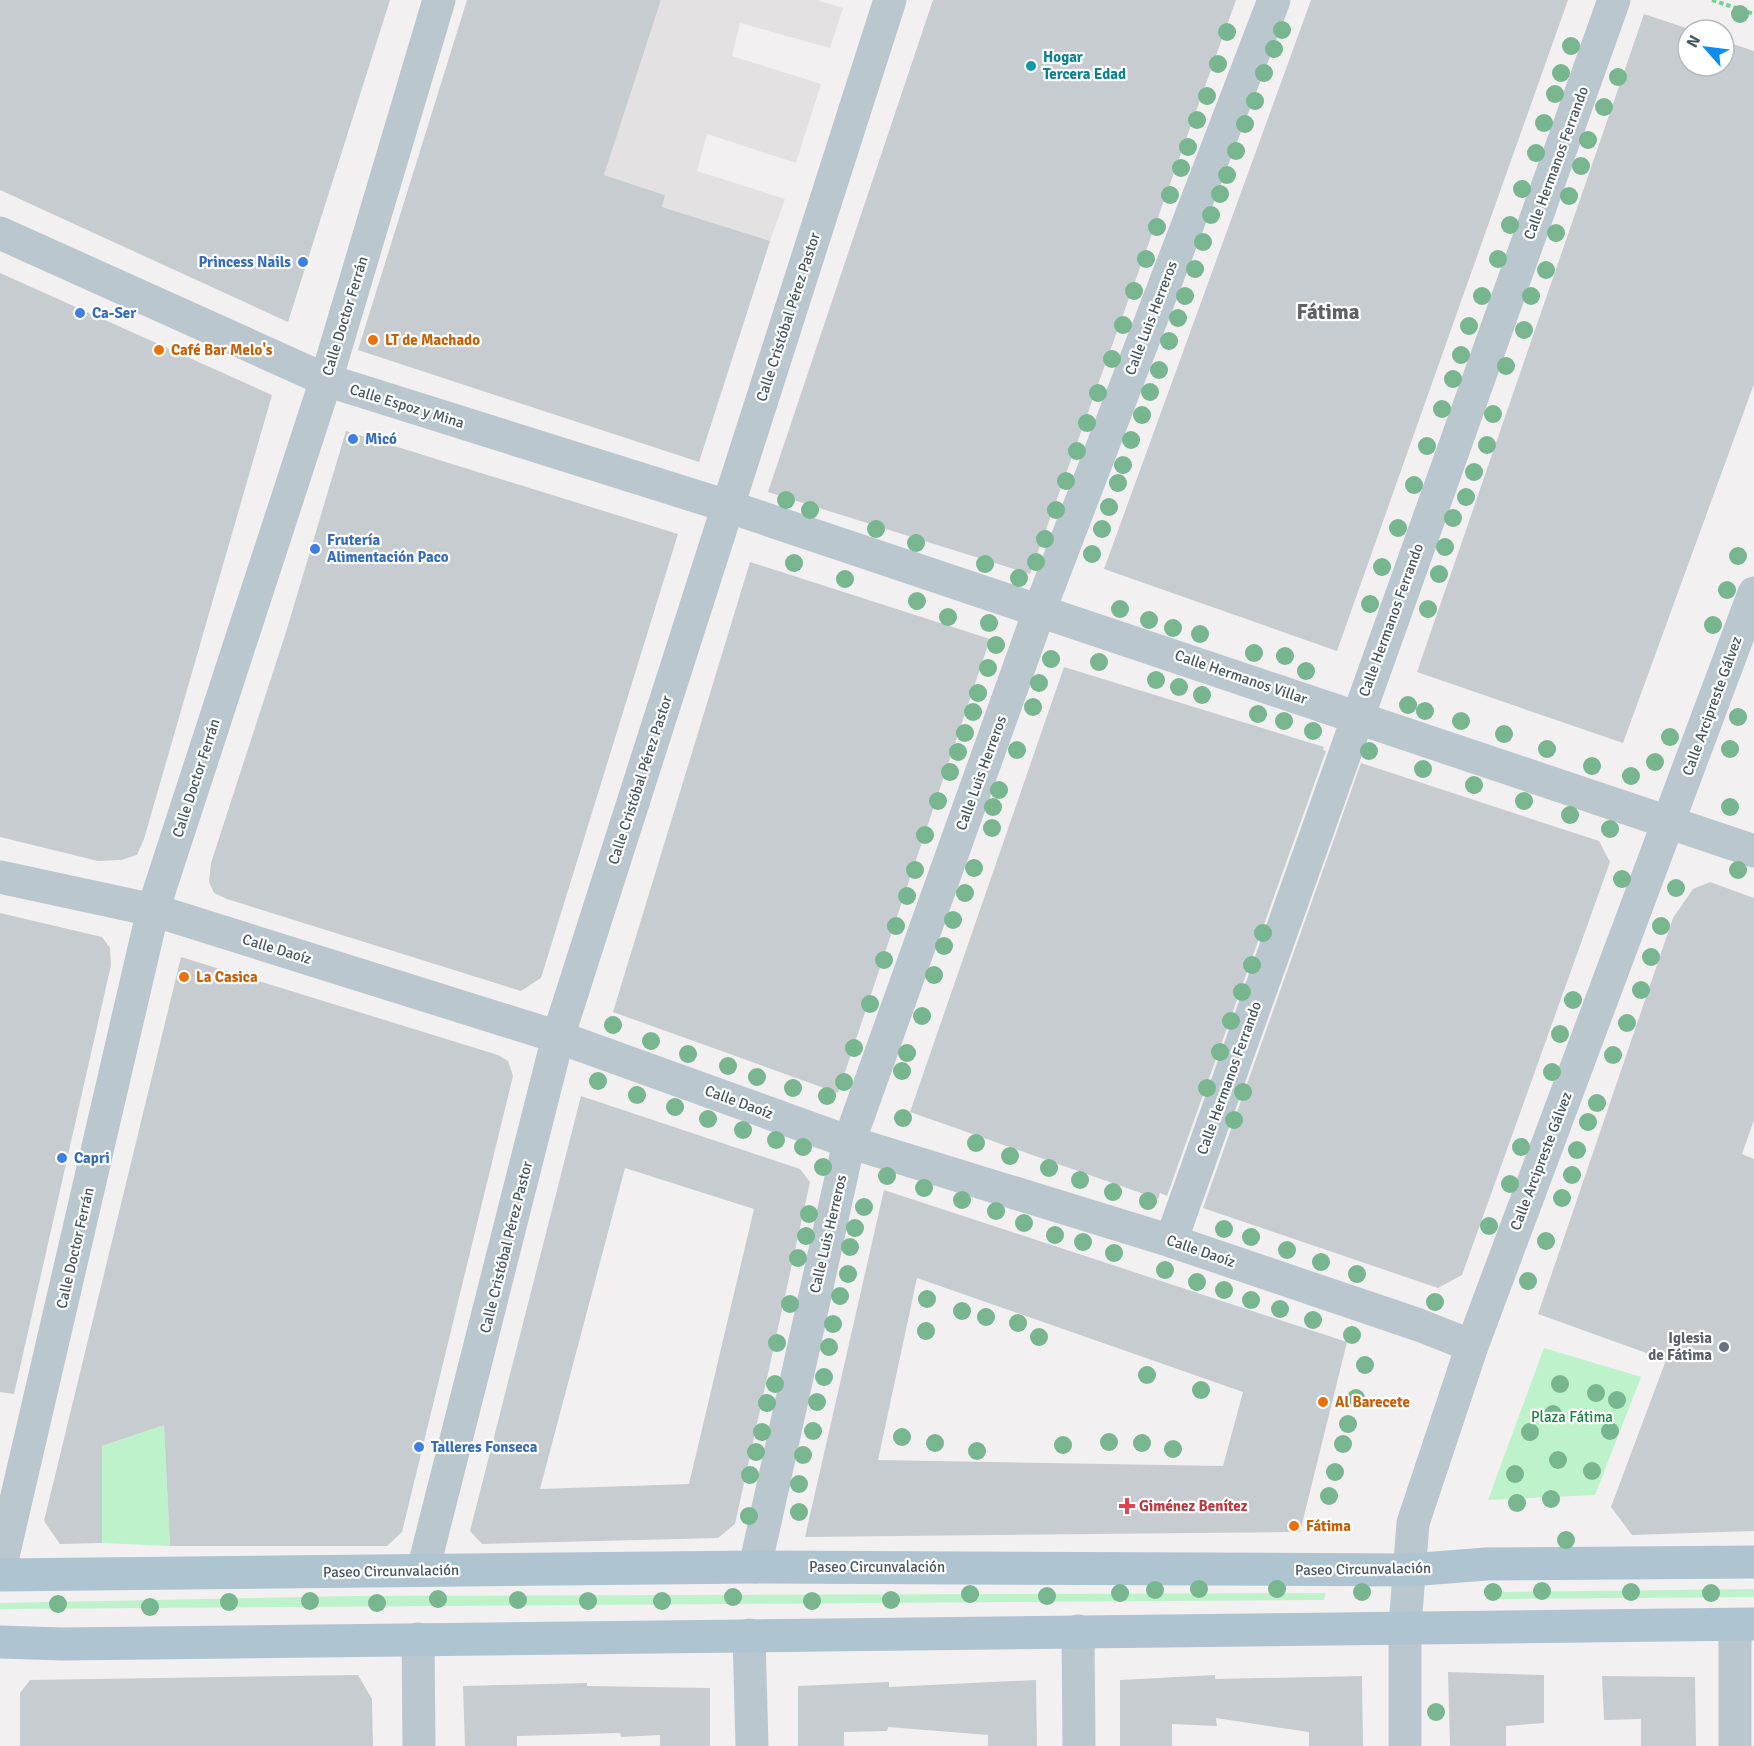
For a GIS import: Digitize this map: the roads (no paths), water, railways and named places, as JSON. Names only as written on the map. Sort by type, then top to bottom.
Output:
[{"type":"main road","name":"Paseo Circunvalación","points":[[0,1575],[755,1567],[1410,1570],[1486,1564],[1754,1562]]},
{"type":"main road","points":[[0,1642],[63,1644],[1405,1626],[1744,1624]]},
{"type":"street","name":"Calle Doctor Ferrán","points":[[0,1569],[153,910],[326,380],[439,0]]},
{"type":"street","name":"Calle Cristóbal Pérez Pastor","points":[[423,1570],[558,1037],[890,0]]},
{"type":"street","name":"Calle Luis Herreros","points":[[755,1567],[849,1142],[1040,609],[1274,0]]},
{"type":"street","name":"Calle Hermanos Ferrando","points":[[1171,1241],[1614,0]]},
{"type":"street","name":"Calle Espoz y Mina","points":[[0,232],[326,380],[727,506]]},
{"type":"street","name":"Calle Hermanos Villar","points":[[727,506],[1040,609],[1754,851]]},
{"type":"street","name":"Calle Arcipreste Gálvez","points":[[1405,1746],[1405,1626],[1413,1523],[1472,1346],[1670,824],[1754,593]]},
{"type":"street","name":"Calle Daoíz","points":[[0,877],[153,910],[558,1037],[849,1142],[1171,1241],[1419,1325],[1472,1346]]},
{"type":"street","points":[[1735,1746],[1733,1667],[1744,1624]]},
{"type":"street","points":[[1078,1631],[1079,1746]]},
{"type":"street","points":[[749,1635],[752,1746]]},
{"type":"street","points":[[418,1639],[419,1746]]},
{"type":"place","name":"Hogar Tercera Edad","points":[[1031,66]]},
{"type":"place","name":"Princess Nails","points":[[303,262]]},
{"type":"place","name":"Ca-Ser","points":[[80,313]]},
{"type":"place","name":"LT de Machado","points":[[373,340]]},
{"type":"place","name":"Café Bar Melo's","points":[[159,350]]},
{"type":"place","name":"Micó","points":[[353,439]]},
{"type":"place","name":"Frutería Alimentación Paco","points":[[315,549]]},
{"type":"place","name":"La Casica","points":[[184,977]]},
{"type":"place","name":"Capri","points":[[62,1158]]},
{"type":"place","name":"Iglesia de Fátima","points":[[1724,1347]]},
{"type":"place","name":"Al Barecete","points":[[1323,1402]]},
{"type":"place","name":"Talleres Fonseca","points":[[419,1447]]},
{"type":"place","name":"Giménez Benítez","points":[[1127,1506]]},
{"type":"place","name":"Fátima","points":[[1294,1526]]},
{"type":"district","name":"Fátima","points":[[1328,312]]},
{"type":"park label","name":"Plaza Fátima","points":[[1572,1417]]}]
